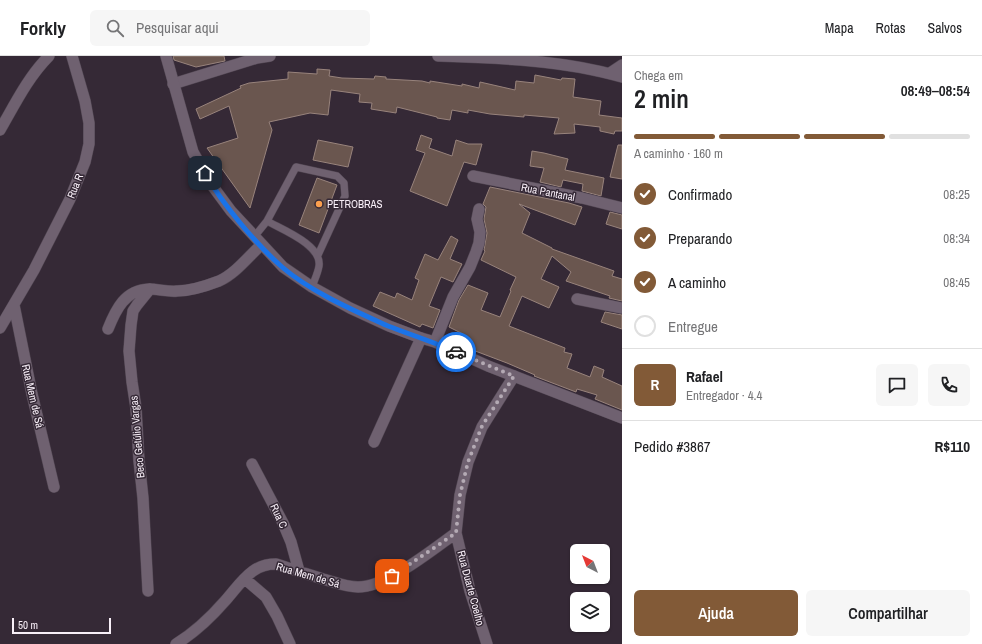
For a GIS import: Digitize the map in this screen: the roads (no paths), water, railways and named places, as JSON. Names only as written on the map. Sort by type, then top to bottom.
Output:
[{"type":"street","points":[[0,130],[28,82],[40,65],[49,56]]},
{"type":"street","name":"Rua R","points":[[14,306],[70,199],[85,162],[89,144],[89,123],[85,101],[72,56]]},
{"type":"street","points":[[166,56],[193,152],[215,189],[231,211],[257,241],[283,267],[312,287],[350,308],[421,338],[435,342],[488,366],[622,418]]},
{"type":"street","points":[[173,84],[257,58],[270,56]]},
{"type":"street","points":[[438,56],[471,56],[549,63],[580,67],[622,77]]},
{"type":"street","points":[[610,73],[622,65]]},
{"type":"street","name":"Rua Pantanal","points":[[473,176],[582,198],[622,208]]},
{"type":"street","points":[[435,342],[453,297],[470,267],[479,243],[480,232],[477,219],[479,209]]},
{"type":"street","points":[[108,329],[118,306],[132,293],[150,289],[178,291],[204,286],[219,281],[228,276],[257,241]]},
{"type":"street","name":"Beco Getúlio Vargas","points":[[148,591],[136,408],[129,351],[133,311],[136,305],[150,289]]},
{"type":"street","points":[[577,299],[622,308]]},
{"type":"street","points":[[0,328],[14,306]]},
{"type":"street","name":"Rua Mem de Sá","points":[[14,306],[32,394],[54,487]]},
{"type":"street","points":[[374,442],[421,338]]},
{"type":"street","name":"Rua Duarte Coelho","points":[[487,644],[470,590],[456,533],[460,495],[468,462],[482,426],[514,376]]},
{"type":"street","name":"Rua C","points":[[252,464],[283,523],[291,542],[299,571]]},
{"type":"street","name":"Rua Mem de Sá","points":[[176,644],[199,626],[224,602],[252,571],[267,564],[276,564],[343,585],[358,587],[372,585],[384,581],[456,533]]},
{"type":"street","points":[[245,579],[266,597],[290,644]]},
{"type":"lane","points":[[257,241],[296,167],[337,176],[344,183],[345,196],[318,255],[319,266],[312,287]]},
{"type":"lane","points":[[267,221],[309,244],[318,255]]},
{"type":"place","name":"PETROBRAS","points":[[319,204]]}]
